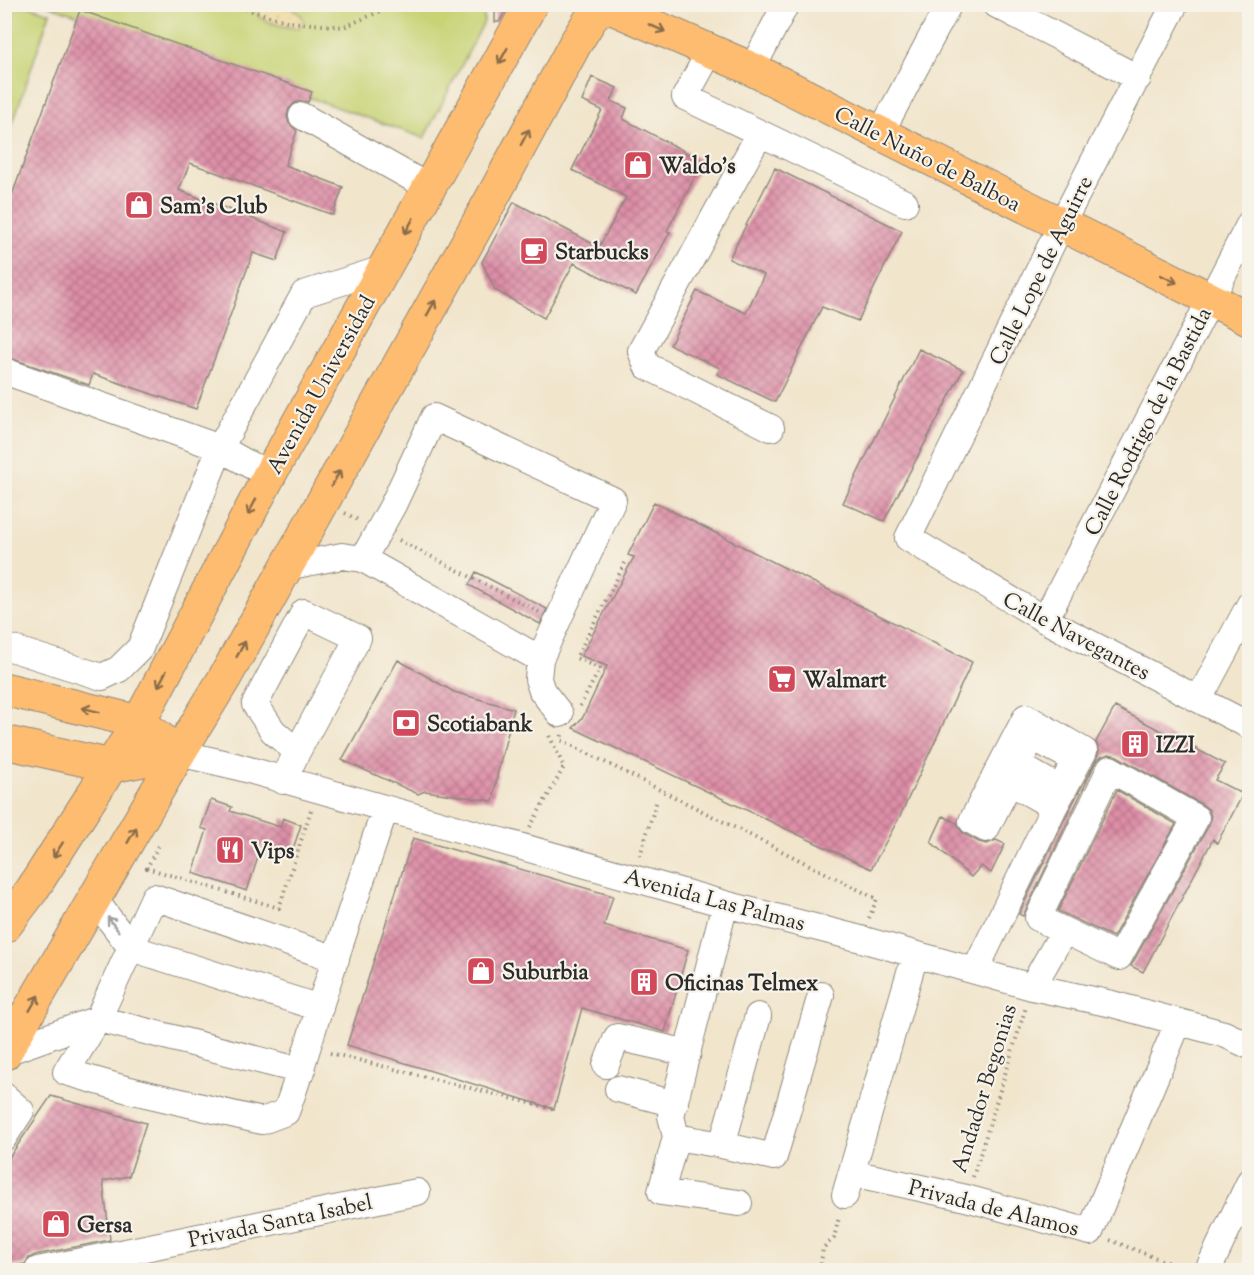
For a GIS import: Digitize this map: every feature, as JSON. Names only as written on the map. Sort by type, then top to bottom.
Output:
[{"type":"main road","name":"Avenida Universidad","points":[[4,927],[32,890],[139,722],[271,472],[531,4]]},
{"type":"main road","name":"Calle Nuño de Balboa","points":[[601,4],[752,69],[1250,319]]},
{"type":"main road","points":[[5,1053],[224,679],[491,200],[566,60],[601,4]]},
{"type":"main road","points":[[4,688],[139,722],[179,753]]},
{"type":"main road","points":[[4,742],[112,766],[179,753]]},
{"type":"street","points":[[752,69],[786,4]]},
{"type":"street","points":[[880,134],[949,4]]},
{"type":"street","points":[[995,4],[1138,78]]},
{"type":"street","name":"Calle Lope de Aguirre","points":[[908,538],[1061,225],[1175,4]]},
{"type":"street","points":[[710,51],[685,96],[905,203]]},
{"type":"street","points":[[303,116],[412,180],[430,188]]},
{"type":"street","points":[[760,133],[641,351],[647,366],[771,428]]},
{"type":"street","name":"Calle Rodrigo de la Bastida","points":[[1045,620],[1250,223]]},
{"type":"street","points":[[4,646],[102,677],[119,669],[140,648],[220,448],[304,294],[386,268]]},
{"type":"street","points":[[4,371],[220,448],[252,466],[271,472]]},
{"type":"street","points":[[363,559],[393,505],[434,417],[613,500],[540,659],[538,679],[543,691],[567,720]]},
{"type":"street","name":"Calle Navegantes","points":[[908,538],[1045,620],[1250,726]]},
{"type":"street","points":[[286,567],[342,556],[363,559],[540,659]]},
{"type":"street","points":[[269,599],[304,612],[358,638],[284,781]]},
{"type":"street","points":[[1199,699],[1250,604]]},
{"type":"street","points":[[255,704],[304,612]]},
{"type":"street","points":[[224,679],[255,704],[273,731],[297,752]]},
{"type":"street","points":[[972,970],[1049,804],[1084,751],[1026,717],[972,821],[986,830],[1014,773],[1049,804]]},
{"type":"street","name":"Avenida Las Palmas","points":[[179,753],[1032,987],[1112,1004],[1224,1034],[1250,1046]]},
{"type":"street","points":[[1110,769],[1196,818],[1119,957],[1064,931],[1038,918],[1110,769]]},
{"type":"street","points":[[336,959],[154,897],[98,1019],[66,1072],[125,1089],[262,1121],[286,1112],[302,1071],[320,1008],[385,809]]},
{"type":"street","points":[[95,900],[131,948],[320,1008]]},
{"type":"street","points":[[725,904],[671,1116],[676,1137],[661,1192],[739,1203]]},
{"type":"street","points":[[1032,987],[1064,931]]},
{"type":"street","name":"Privada de Alamos","points":[[915,954],[849,1184],[966,1198],[1090,1232],[1178,1023]]},
{"type":"street","points":[[676,1137],[774,1157],[821,995]]},
{"type":"street","points":[[722,1145],[758,1016]]},
{"type":"street","points":[[5,1053],[98,1019],[302,1071]]},
{"type":"street","points":[[606,1065],[617,1037],[688,1053]]},
{"type":"street","points":[[618,1089],[675,1104]]},
{"type":"street","points":[[4,1096],[21,1111],[4,1137]]},
{"type":"street","points":[[1208,1270],[1250,1181]]},
{"type":"street","name":"Privada Santa Isabel","points":[[38,1270],[417,1192]]},
{"type":"path","points":[[228,4],[290,22],[344,27],[397,4]]},
{"type":"path","points":[[626,561],[576,658],[600,669],[567,720],[561,741],[877,899],[861,939]]},
{"type":"path","points":[[520,846],[564,767],[552,740]]},
{"type":"path","points":[[162,839],[147,868],[279,908],[318,790]]},
{"type":"path","points":[[633,877],[657,800]]},
{"type":"path","name":"Andador Begonias","points":[[966,1198],[1032,987]]},
{"type":"path","points":[[326,1052],[554,1109]]},
{"type":"path","points":[[1090,1232],[1187,1270]]},
{"type":"path","points":[[820,1270],[823,1248],[834,1238]]},
{"type":"green space","points":[[5,4],[26,5],[50,13],[5,146]]},
{"type":"green space","points":[[483,4],[484,22],[424,138],[48,5]]},
{"type":"sand","points":[[261,4],[279,5],[291,9],[297,12],[304,21],[299,28],[274,24],[259,17],[258,11]]},
{"type":"building","points":[[495,4],[509,4],[499,22],[495,22]]},
{"type":"building","name":"Sam's Club","points":[[80,10],[312,92],[308,102],[295,103],[289,109],[287,116],[289,123],[297,131],[285,165],[343,187],[333,215],[190,163],[179,190],[287,232],[277,261],[253,253],[196,409],[93,374],[89,385],[4,356],[4,217]]},
{"type":"building","points":[[592,77],[617,88],[611,101],[627,108],[623,119],[703,161],[667,231],[670,232],[636,295],[574,263],[544,318],[495,290],[482,262],[514,202],[599,247],[626,197],[572,170],[602,110],[582,101]]},
{"type":"building","points":[[775,168],[902,231],[858,321],[822,307],[775,402],[717,374],[720,368],[670,345],[697,291],[746,313],[764,275],[729,259]]},
{"type":"building","points":[[919,349],[963,370],[884,521],[843,503]]},
{"type":"building","name":"Walmart","points":[[654,502],[972,662],[900,816],[871,869],[573,728],[583,717],[607,666],[581,656],[634,557],[628,555]]},
{"type":"building","points":[[476,572],[547,609],[540,624],[469,585]]},
{"type":"building","points":[[398,660],[454,692],[514,709],[498,771],[493,801],[425,791],[418,794],[342,760]]},
{"type":"building","points":[[1115,707],[1225,764],[1215,780],[1243,794],[1217,843],[1213,839],[1143,972],[1131,966],[1209,825],[1211,817],[1209,810],[1203,805],[1117,756],[1109,754],[1096,762],[1023,916],[1019,914],[1097,758],[1099,750],[1096,742]]},
{"type":"building","points":[[1117,790],[1176,824],[1113,937],[1058,911]]},
{"type":"building","name":"Vips","points":[[211,800],[232,807],[230,811],[280,827],[283,818],[301,825],[291,855],[262,845],[247,891],[193,873],[207,830],[201,828]]},
{"type":"building","points":[[943,816],[957,823],[964,834],[979,842],[987,844],[996,840],[1005,844],[991,873],[981,866],[971,877],[931,842]]},
{"type":"building","name":"Suburbia","points":[[413,838],[613,896],[604,926],[688,950],[665,1032],[582,1008],[554,1109],[347,1045]]},
{"type":"building","points":[[51,1096],[146,1123],[129,1176],[103,1181],[110,1240],[35,1255],[25,1264],[4,1267],[4,1165]]},
{"type":"place","name":"Waldo's","points":[[638,165]]},
{"type":"place","name":"Sam's Club","points":[[139,205]]},
{"type":"place","name":"Starbucks","points":[[534,251]]},
{"type":"place","name":"Walmart","points":[[782,679]]},
{"type":"place","name":"Scotiabank","points":[[406,723]]},
{"type":"place","name":"IZZI","points":[[1135,744]]},
{"type":"place","name":"Vips","points":[[230,850]]},
{"type":"place","name":"Suburbia","points":[[481,971]]},
{"type":"place","name":"Oficinas Telmex","points":[[644,982]]},
{"type":"place","name":"Gersa","points":[[56,1224]]}]
